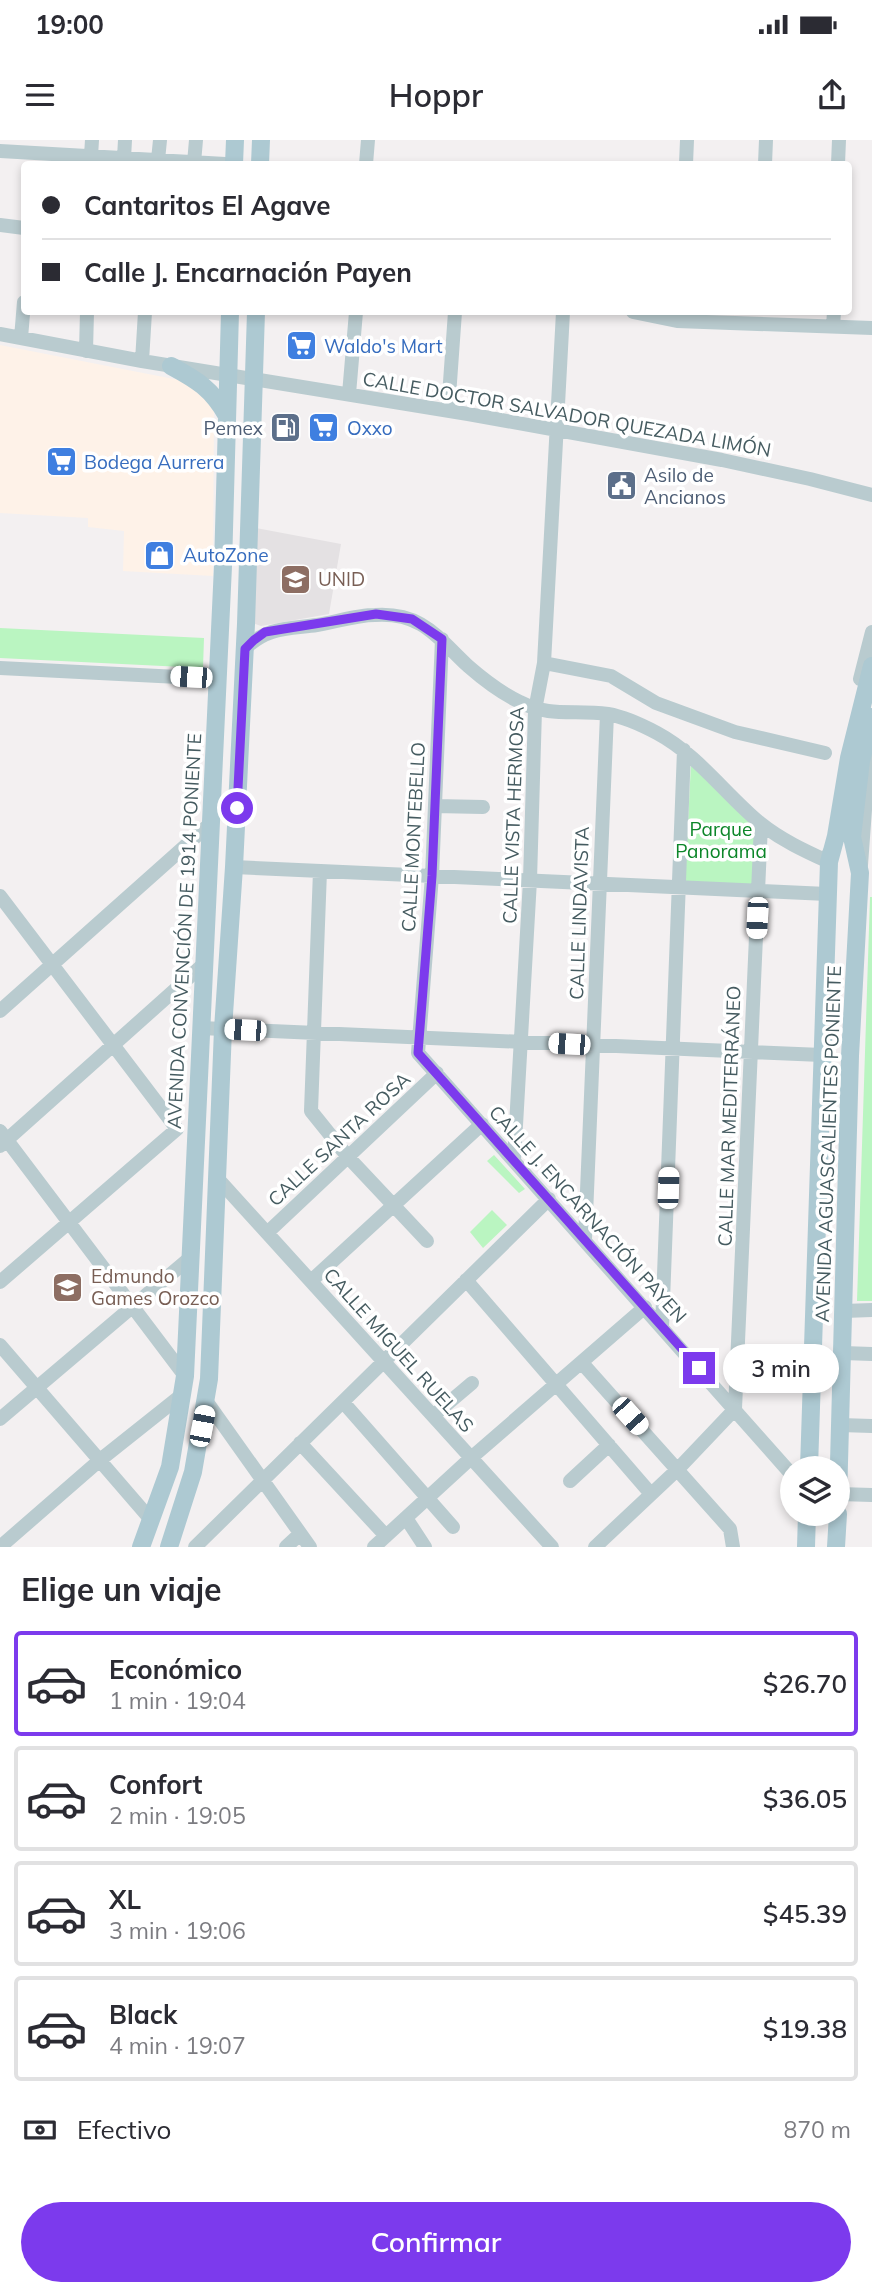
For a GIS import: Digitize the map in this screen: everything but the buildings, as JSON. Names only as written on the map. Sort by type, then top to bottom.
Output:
[{"type":"main road","points":[[234,161],[235,140]]},
{"type":"main road","points":[[260,161],[261,140]]},
{"type":"main road","name":"AVENIDA CONVENCIÓN DE 1914 PONIENTE","points":[[141,1547],[170,1467],[185,1376],[218,679],[230,315]]},
{"type":"main road","points":[[176,1544],[206,1402],[223,1029],[245,649],[256,315]]},
{"type":"main road","points":[[171,366],[202,384],[217,398],[228,417]]},
{"type":"main road","name":"AVENIDA AGUASCALIENTES PONIENTE","points":[[809,1456],[829,862],[849,758],[872,666]]},
{"type":"main road","name":"AVENIDA AGUASCALIENTES PONIENTE","points":[[840,1456],[851,1045],[860,873],[852,837],[861,761],[872,717]]},
{"type":"main road","points":[[806,1547],[807,1526]]},
{"type":"main road","points":[[836,1547],[837,1526]]},
{"type":"street","points":[[92,140],[101,159]]},
{"type":"street","points":[[124,158],[125,140]]},
{"type":"street","points":[[158,160],[160,140]]},
{"type":"street","points":[[185,161],[196,140]]},
{"type":"street","points":[[366,161],[368,140]]},
{"type":"street","points":[[685,161],[687,140]]},
{"type":"street","points":[[765,161],[766,140]]},
{"type":"street","points":[[838,161],[839,140]]},
{"type":"street","points":[[8,147],[67,160],[124,158],[138,161]]},
{"type":"street","points":[[150,161],[167,161]]},
{"type":"street","points":[[0,225],[21,228]]},
{"type":"street","points":[[21,338],[23,315]]},
{"type":"street","points":[[86,351],[87,315]]},
{"type":"street","points":[[142,361],[145,315]]},
{"type":"street","points":[[349,394],[356,315]]},
{"type":"street","points":[[448,410],[455,315]]},
{"type":"street","name":"CALLE VISTA HERMOSA","points":[[514,1160],[530,880],[535,710],[544,663],[563,315]]},
{"type":"street","points":[[678,316],[834,319],[872,328]]},
{"type":"street","name":"CALLE DOCTOR SALVADOR QUEZADA LIMÓN","points":[[0,334],[142,361],[448,410],[722,460],[872,495]]},
{"type":"street","points":[[245,649],[265,632],[376,614],[412,619],[442,639],[486,680],[511,698],[535,710],[551,713],[607,714],[635,722],[658,733],[684,750],[761,824],[792,844],[829,862]]},
{"type":"street","points":[[246,624],[265,632]]},
{"type":"street","name":"AVENIDA AGUASCALIENTES PONIENTE","points":[[829,862],[841,756],[872,632]]},
{"type":"street","name":"CALLE MONTEBELLO","points":[[419,1038],[432,876],[442,639]]},
{"type":"street","points":[[544,663],[611,676],[656,703],[736,732],[825,753]]},
{"type":"street","points":[[0,668],[218,679]]},
{"type":"street","name":"CALLE LINDAVISTA","points":[[585,1239],[607,714]]},
{"type":"street","points":[[662,1327],[684,750]]},
{"type":"street","name":"AVENIDA AGUASCALIENTES PONIENTE","points":[[860,873],[866,796],[872,761]]},
{"type":"street","points":[[435,806],[483,807]]},
{"type":"street","points":[[864,835],[872,820]]},
{"type":"street","points":[[0,1011],[211,823]]},
{"type":"street","name":"CALLE MAR MEDITERRÁNEO","points":[[735,1409],[761,824]]},
{"type":"street","points":[[234,867],[827,894]]},
{"type":"street","points":[[320,871],[311,1111],[348,1157],[427,1241]]},
{"type":"street","points":[[0,895],[177,1129]]},
{"type":"street","points":[[185,1376],[69,1222],[2,1139],[205,962]]},
{"type":"street","points":[[201,1028],[822,1055]]},
{"type":"street","name":"CALLE J. ENCARNACIÓN PAYEN","points":[[419,1038],[418,1053],[780,1461]]},
{"type":"street","name":"CALLE SANTA ROSA","points":[[267,1233],[437,1073]]},
{"type":"street","points":[[311,1281],[482,1124]]},
{"type":"street","points":[[0,1282],[177,1129],[195,1129]]},
{"type":"street","name":"CALLE MIGUEL RUELAS","points":[[218,1179],[552,1547]]},
{"type":"street","points":[[195,1547],[549,1199]]},
{"type":"street","points":[[0,1419],[191,1257]]},
{"type":"street","points":[[466,1280],[651,1494]]},
{"type":"street","points":[[374,1547],[471,1458],[645,1307]]},
{"type":"street","points":[[844,1311],[872,1310]]},
{"type":"street","points":[[0,1345],[152,1521]]},
{"type":"street","points":[[843,1353],[872,1354]]},
{"type":"street","points":[[582,1363],[730,1529],[733,1547]]},
{"type":"street","points":[[433,1416],[472,1383]]},
{"type":"street","points":[[1,1547],[100,1460],[183,1394]]},
{"type":"street","points":[[206,1402],[310,1547]]},
{"type":"street","points":[[343,1402],[453,1527]]},
{"type":"street","points":[[595,1547],[678,1469],[735,1409]]},
{"type":"street","points":[[840,1425],[872,1426]]},
{"type":"street","points":[[300,1443],[386,1536]]},
{"type":"street","points":[[570,1481],[609,1445]]},
{"type":"street","points":[[850,1494],[872,1495]]},
{"type":"street","points":[[406,1518],[425,1547]]},
{"type":"street","points":[[286,1547],[300,1534]]},
{"type":"shaded area","points":[[0,345],[184,381],[214,407],[213,576],[123,571],[124,531],[88,527],[88,518],[0,513]]},
{"type":"shaded area","name":"UNID","points":[[256,528],[341,544],[329,614],[261,626],[253,623]]},
{"type":"green space","points":[[0,628],[204,638],[203,668],[0,658]]},
{"type":"green space","name":"Parque Panorama","points":[[691,763],[756,826],[753,888],[685,884]]},
{"type":"green space","points":[[870,897],[872,1301],[857,1301]]},
{"type":"green space","points":[[494,1155],[525,1189],[519,1193],[487,1161]]},
{"type":"green space","points":[[492,1210],[507,1225],[483,1248],[470,1232]]},
{"type":"place","name":"Waldo's Mart","points":[[301,346]]},
{"type":"place","name":"Pemex","points":[[286,428]]},
{"type":"place","name":"Oxxo","points":[[324,428]]},
{"type":"place","name":"Bodega Aurrera","points":[[61,462]]},
{"type":"place","name":"Asilo de Ancianos","points":[[621,486]]},
{"type":"place","name":"AutoZone","points":[[160,555]]},
{"type":"place","name":"UNID","points":[[295,579]]},
{"type":"place","name":"Edmundo Games Orozco","points":[[68,1287]]},
{"type":"route","points":[[237,808],[245,649],[254,640],[265,632],[376,614],[412,619],[442,639],[432,876],[418,1053],[699,1368]]}]
